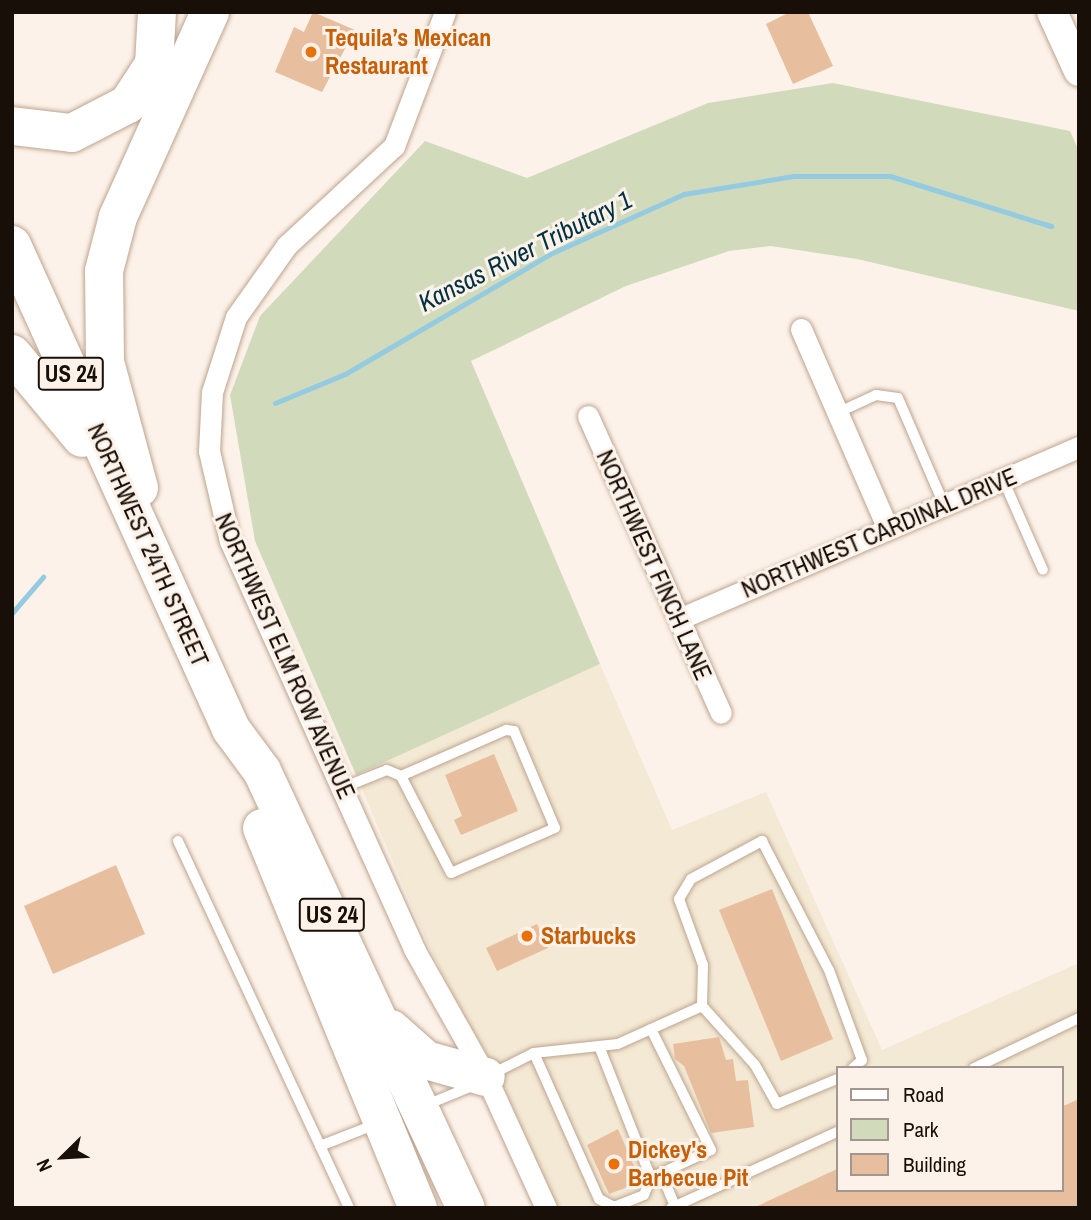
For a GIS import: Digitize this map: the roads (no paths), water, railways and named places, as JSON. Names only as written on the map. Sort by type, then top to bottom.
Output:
[{"type":"highway","points":[[12,126],[72,133],[128,104],[155,64],[157,12]]},
{"type":"highway","points":[[150,549],[132,446],[105,362],[104,271],[118,217],[210,12]]},
{"type":"highway","name":"NORTHWEST 24TH STREET","points":[[12,245],[231,730],[262,771],[382,1020],[418,1208]]},
{"type":"highway","points":[[12,354],[129,503]]},
{"type":"highway","name":"NORTHWEST 24TH STREET","points":[[231,730],[239,772],[400,1115],[467,1208]]},
{"type":"highway","points":[[382,1020],[426,1060],[486,1077]]},
{"type":"street","name":"NORTHWEST ELM ROW AVENUE","points":[[445,12],[399,139],[372,173],[265,271],[228,335],[212,392],[209,451],[222,519],[341,788],[414,949],[486,1077],[546,1208]]},
{"type":"street","points":[[1052,12],[1079,71]]},
{"type":"street","points":[[801,329],[888,529]]},
{"type":"street","name":"NORTHWEST FINCH LANE","points":[[588,416],[721,713]]},
{"type":"street","name":"NORTHWEST CARDINAL DRIVE","points":[[679,619],[1079,447]]},
{"type":"lane","points":[[837,413],[876,394],[898,398],[944,505]]},
{"type":"lane","points":[[1003,480],[1043,570]]},
{"type":"lane","points":[[341,788],[387,770],[401,776],[451,873],[555,828],[514,731],[401,776]]},
{"type":"lane","points":[[178,841],[349,1208]]},
{"type":"lane","points":[[836,1079],[777,1104],[755,1065],[702,1006],[704,965],[678,899],[691,879],[762,841],[829,970],[862,1060],[855,1066]]},
{"type":"lane","points":[[320,1146],[467,1091],[486,1077],[534,1053],[599,1046],[651,1029],[702,1006]]},
{"type":"lane","points":[[978,1066],[1079,1018]]},
{"type":"lane","points":[[534,1053],[599,1199],[614,1207],[638,1199],[656,1176],[711,1150],[651,1029]]},
{"type":"lane","points":[[599,1046],[656,1176],[673,1207],[836,1132]]},
{"type":"waterway","name":"Kansas River Tributary 1","points":[[275,403],[345,374],[552,253],[684,194],[794,176],[890,176],[1051,226]]},
{"type":"waterway","name":"Kansas River Tributary 1","points":[[12,613],[43,577]]},
{"type":"place","name":"Tequila’s Mexican Restaurant","points":[[311,52]]},
{"type":"place","name":"Starbucks","points":[[527,936]]},
{"type":"place","name":"Dickey's Barbecue Pit","points":[[614,1164]]}]
